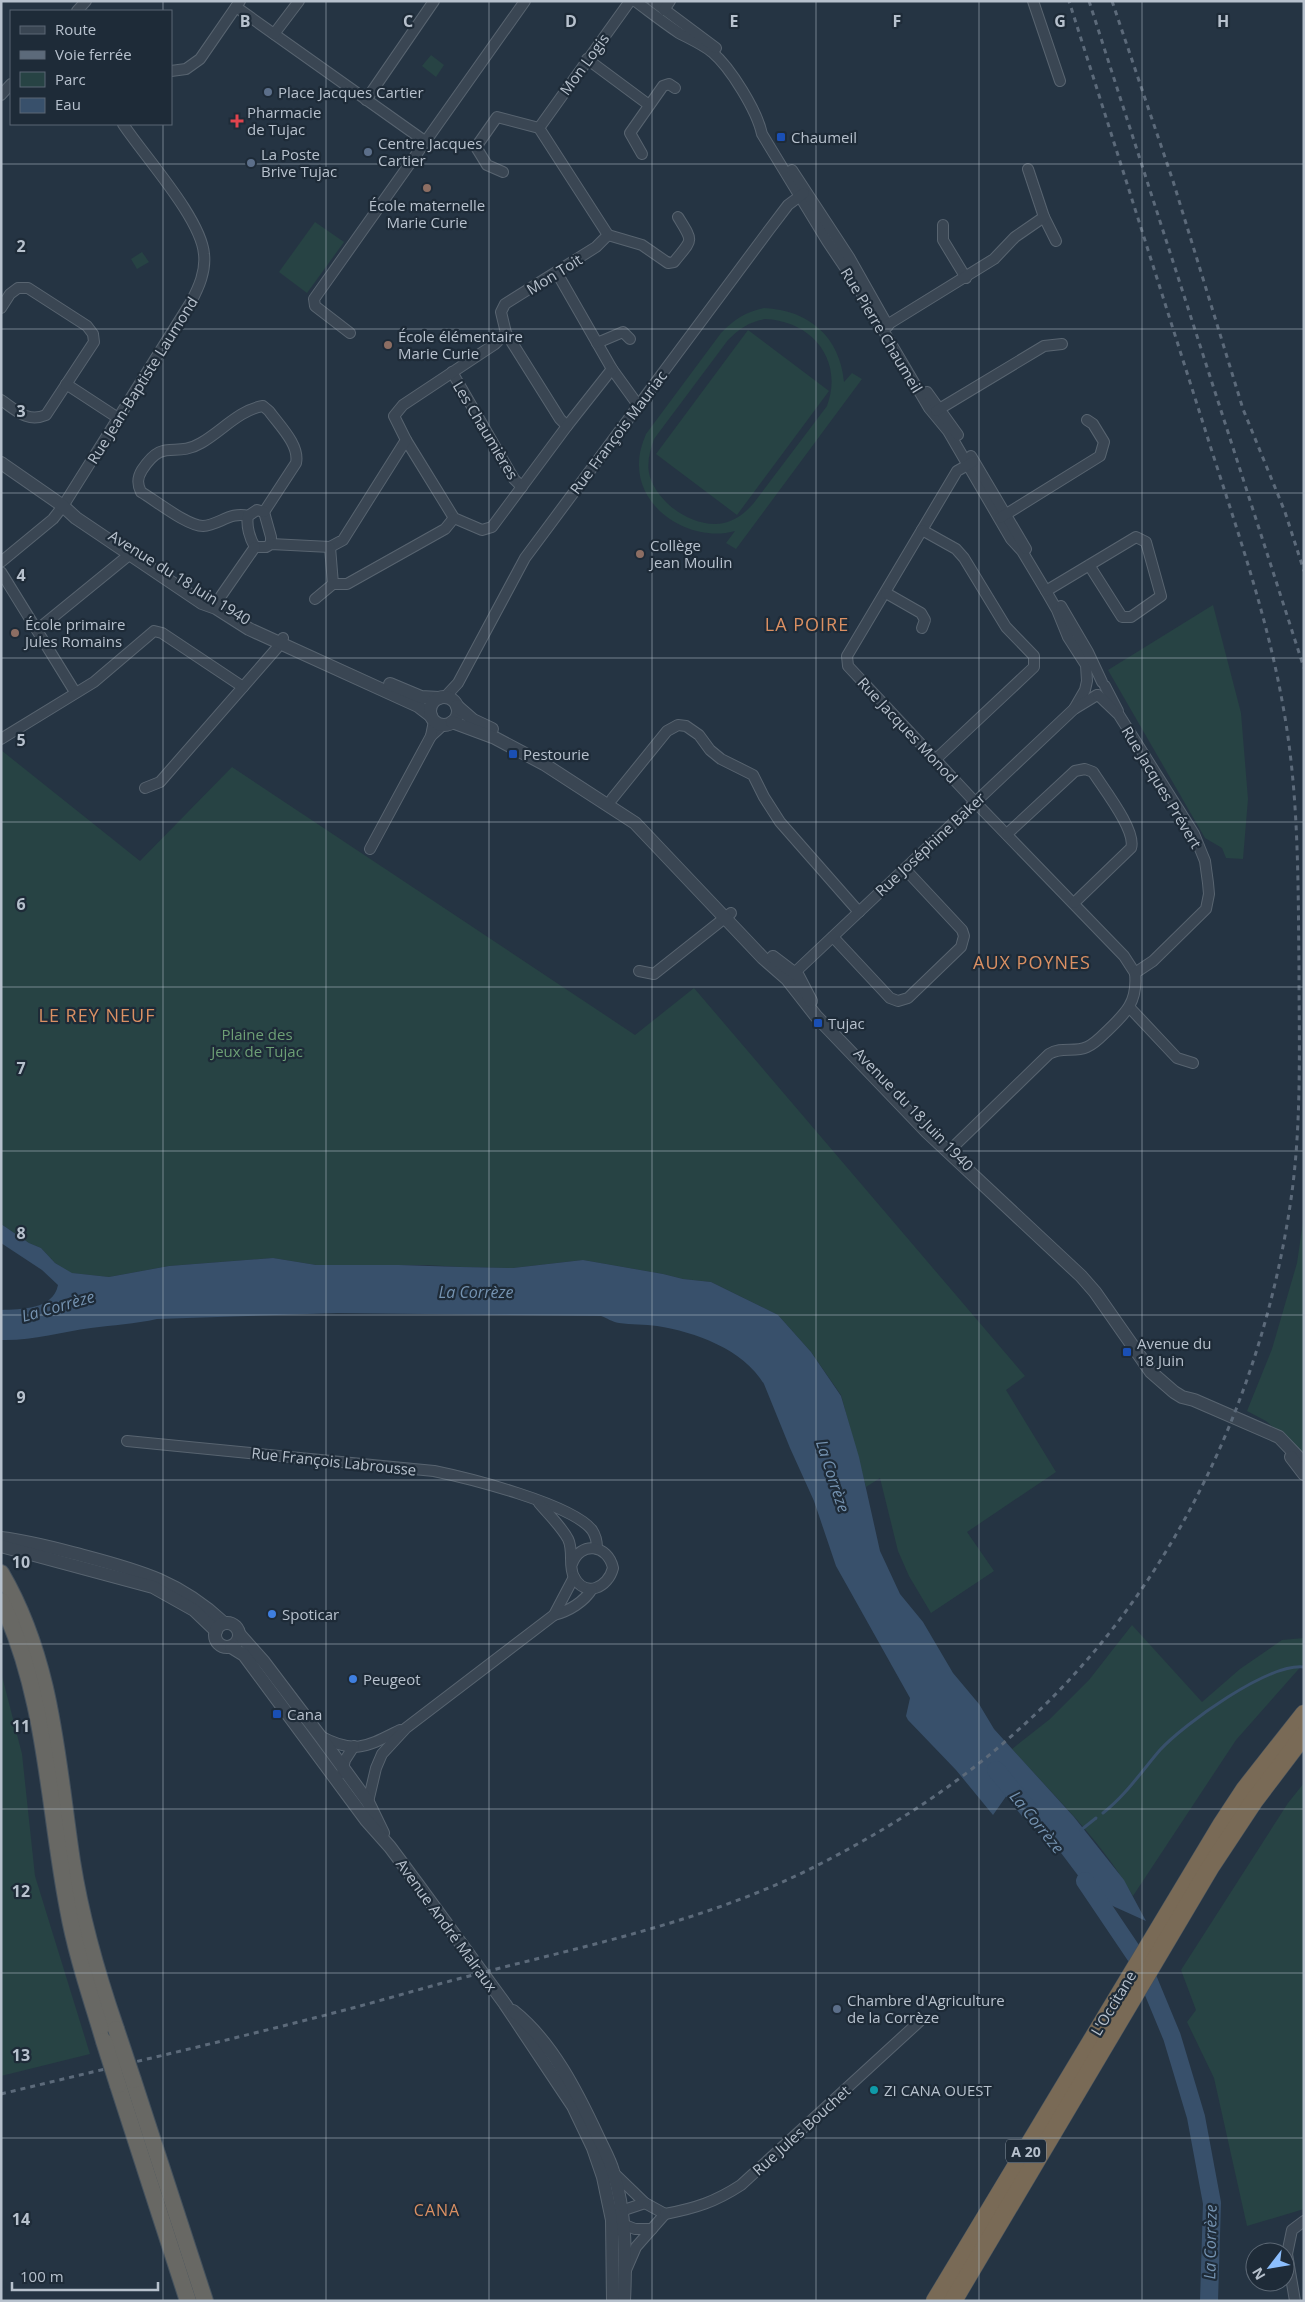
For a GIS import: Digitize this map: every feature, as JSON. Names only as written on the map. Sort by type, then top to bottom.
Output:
[{"type":"highway","points":[[1,1573],[26,1622],[47,1688],[80,1905],[93,1957],[116,2029],[126,2083],[188,2301]]},
{"type":"highway","points":[[1,1601],[11,1621],[26,1664],[39,1716],[68,1909],[80,1962],[104,2041],[126,2083],[205,2301]]},
{"type":"highway","name":"L'Occitane","points":[[935,2301],[1164,1918],[1245,1789],[1304,1714]]},
{"type":"highway","name":"L'Occitane","points":[[953,2301],[1211,1866],[1254,1801],[1304,1735]]},
{"type":"street","points":[[274,34],[299,1]]},
{"type":"street","points":[[366,100],[434,1]]},
{"type":"street","points":[[350,333],[315,306],[314,299],[525,1]]},
{"type":"street","name":"Mon Logis","points":[[539,128],[630,1]]},
{"type":"street","name":"Rue Pierre Chaumeil","points":[[635,1],[712,53],[727,69],[749,104],[762,134],[849,257],[936,411]]},
{"type":"street","name":"Rue Pierre Chaumeil","points":[[653,1],[667,5],[712,44],[732,65],[803,193],[861,292],[948,431],[971,463],[1002,516],[1088,652],[1103,684]]},
{"type":"street","points":[[1032,1],[1060,82]]},
{"type":"street","points":[[172,71],[186,68],[200,59],[238,4],[274,34],[426,142]]},
{"type":"street","points":[[650,12],[667,5]]},
{"type":"street","points":[[587,59],[649,105]]},
{"type":"street","points":[[642,154],[630,133],[663,86],[669,84],[675,88]]},
{"type":"street","points":[[1,95],[10,85]]},
{"type":"street","points":[[503,172],[487,165],[476,147],[497,117],[539,128],[608,235],[642,245],[668,263],[674,262],[690,242],[690,237],[678,217]]},
{"type":"street","name":"Rue Jean-Baptiste Laumond","points":[[1,562],[53,518],[63,506],[198,289],[203,272],[204,253],[199,236],[190,217],[124,125]]},
{"type":"street","points":[[1028,169],[1044,217],[1056,241]]},
{"type":"street","name":"Rue François Mauriac","points":[[449,701],[525,558],[788,205],[803,193]]},
{"type":"street","points":[[888,325],[994,259],[1016,237],[1044,217]]},
{"type":"street","points":[[943,225],[943,240],[966,278]]},
{"type":"street","name":"Mon Toit","points":[[506,333],[501,312],[504,304],[557,273],[596,247],[608,235]]},
{"type":"street","points":[[557,273],[612,369],[638,405]]},
{"type":"street","points":[[1,308],[10,294],[18,288],[28,288],[87,326],[93,334],[94,342],[46,415],[38,418],[29,418],[1,400]]},
{"type":"street","points":[[598,343],[623,332],[630,339]]},
{"type":"street","points":[[506,333],[560,419],[567,426]]},
{"type":"street","name":"Les Chaumières","points":[[506,333],[495,344],[403,405],[394,416],[406,440],[454,518],[482,530],[492,527],[612,369]]},
{"type":"street","points":[[936,411],[1044,346],[1062,344]]},
{"type":"street","name":"Les Chaumières","points":[[452,372],[514,479],[522,487]]},
{"type":"street","points":[[66,384],[118,418]]},
{"type":"street","points":[[248,516],[241,514],[226,517],[201,526],[190,522],[141,492],[137,485],[138,476],[151,456],[160,451],[190,448],[200,444],[251,408],[263,406],[269,410],[298,455],[296,463],[264,512],[271,536],[271,544]]},
{"type":"street","points":[[1002,516],[1100,456],[1104,442],[1093,424],[1087,420]]},
{"type":"street","points":[[255,547],[266,547],[271,544],[330,547],[344,540],[406,440]]},
{"type":"street","name":"Avenue du 18 Juin 1940","points":[[1,463],[129,555],[202,603],[218,605]]},
{"type":"street","name":"Rue Jacques Monod","points":[[971,463],[957,472],[847,656],[848,666],[975,802],[1124,956],[1135,973]]},
{"type":"street","name":"Avenue du 18 Juin 1940","points":[[63,506],[75,509],[218,605],[240,625],[422,697],[449,701],[473,720],[575,772],[612,799],[666,846],[763,958],[791,976],[809,998],[950,1150],[967,1172],[1081,1276],[1095,1292],[1127,1340],[1157,1377],[1182,1397],[1194,1400],[1274,1436]]},
{"type":"street","points":[[255,547],[251,541],[247,522],[248,516],[257,510],[264,512]]},
{"type":"street","points":[[315,598],[333,584],[347,584],[445,529],[454,518]]},
{"type":"street","points":[[922,530],[956,549],[964,558],[1006,627],[1034,656],[1034,667],[936,759]]},
{"type":"street","points":[[1048,589],[1136,537],[1142,538],[1146,542],[1161,596],[1158,600],[1131,617],[1122,617],[1089,565]]},
{"type":"street","points":[[218,605],[255,547]]},
{"type":"street","points":[[330,547],[333,584]]},
{"type":"street","points":[[37,630],[129,555]]},
{"type":"street","points":[[1,572],[75,692]]},
{"type":"street","name":"Rue Pierre Chaumeil","points":[[1048,589],[1068,637],[1086,665],[1092,690]]},
{"type":"street","points":[[886,593],[921,613],[925,620],[922,628]]},
{"type":"street","points":[[1,739],[94,682],[154,632],[162,633],[243,687]]},
{"type":"street","points":[[144,788],[160,782],[282,641]]},
{"type":"street","name":"Avenue du 18 Juin 1940","points":[[282,641],[418,706],[440,721],[494,738],[544,764],[628,817],[728,916]]},
{"type":"street","name":"Rue Joséphine Baker","points":[[791,976],[1092,690],[1103,692],[1103,684]]},
{"type":"street","name":"Rue Jacques Prévert","points":[[1103,684],[1118,708],[1119,715]]},
{"type":"street","name":"Rue Jacques Prévert","points":[[1092,690],[1119,715],[1194,834],[1205,861],[1209,894],[1206,909],[1199,918],[1153,960],[1135,973]]},
{"type":"street","points":[[370,849],[440,721],[457,715],[449,701],[430,707],[440,721]]},
{"type":"street","points":[[612,799],[667,730],[678,725],[686,726],[699,735],[710,750],[721,759],[753,775],[780,822],[859,912]]},
{"type":"street","points":[[1007,834],[1075,771],[1085,769],[1093,772],[1130,832],[1133,843],[1131,848],[1074,903]]},
{"type":"street","points":[[833,937],[890,998],[898,1001],[908,998],[961,946],[964,936],[962,930],[905,869]]},
{"type":"street","points":[[639,971],[654,974],[728,916]]},
{"type":"street","points":[[950,1150],[1049,1054],[1061,1049],[1079,1049],[1092,1045],[1130,1008],[1136,981],[1135,973]]},
{"type":"street","name":"Avenue du 18 Juin 1940","points":[[791,976],[816,1016],[847,1050],[950,1150]]},
{"type":"street","points":[[1130,1008],[1177,1058],[1193,1063]]},
{"type":"street","points":[[1274,1436],[1279,1438],[1304,1463]]},
{"type":"street","points":[[1274,1436],[1304,1474]]},
{"type":"street","name":"Rue François Labrousse","points":[[127,1441],[434,1472],[468,1478],[537,1500],[570,1515],[591,1529],[597,1539],[597,1548],[608,1555],[612,1568],[606,1583],[592,1588],[587,1597],[564,1612],[554,1615],[406,1728],[382,1754],[374,1776],[368,1802]]},
{"type":"street","points":[[537,1500],[569,1542],[574,1577],[584,1587],[592,1588]]},
{"type":"street","points":[[566,1537],[570,1515]]},
{"type":"street","points":[[1,1538],[52,1548],[142,1572],[191,1595],[220,1627]]},
{"type":"street","points":[[1,1546],[153,1587],[220,1627]]},
{"type":"street","points":[[572,1564],[578,1553],[590,1548],[597,1548]]},
{"type":"street","name":"Rue François Labrousse","points":[[554,1615],[574,1577]]},
{"type":"street","points":[[230,1625],[240,1635],[238,1641],[227,1648],[214,1635],[220,1627],[230,1625]]},
{"type":"street","name":"Avenue André Malraux","points":[[240,1635],[264,1662],[320,1736],[346,1776],[353,1802]]},
{"type":"street","name":"Avenue André Malraux","points":[[231,1647],[244,1655],[353,1802],[390,1846],[505,2004],[573,2106],[593,2148],[619,2219],[613,2301]]},
{"type":"street","name":"Rue François Labrousse","points":[[320,1736],[329,1741],[366,1747],[406,1728]]},
{"type":"street","name":"Avenue André Malraux","points":[[305,1736],[346,1776],[368,1802],[390,1846]]},
{"type":"street","points":[[354,1746],[344,1760],[346,1776],[374,1776]]},
{"type":"street","name":"Avenue André Malraux","points":[[505,2004],[526,2022],[558,2064],[582,2102],[614,2172],[625,2271],[624,2301]]},
{"type":"street","name":"Rue Jules Bouchet","points":[[665,2214],[695,2209],[719,2199],[740,2185],[921,2020]]},
{"type":"street","points":[[614,2172],[622,2183],[645,2203],[665,2214],[636,2247],[625,2271]]},
{"type":"street","points":[[645,2203],[619,2219],[635,2230],[652,2229]]},
{"type":"street","points":[[1294,2301],[1287,2254],[1292,2230],[1304,2220]]},
{"type":"green space","points":[[431,55],[444,65],[436,77],[422,66]]},
{"type":"green space","points":[[315,222],[344,242],[307,293],[279,272]]},
{"type":"green space","points":[[142,252],[149,262],[137,269],[131,259]]},
{"type":"green space","points":[[764,308],[795,314],[808,320],[829,339],[841,366],[844,382],[852,373],[862,379],[736,549],[726,543],[735,531],[719,533],[702,532],[671,520],[658,509],[648,496],[641,481],[639,460],[646,434],[721,333],[741,317]],"holes":[[[759,320],[782,321],[810,335],[820,346],[827,359],[831,373],[831,389],[827,406],[753,504],[743,513],[724,523],[713,524],[690,518],[680,513],[661,497],[650,477],[648,462],[654,439],[732,336],[745,326]]]},
{"type":"green space","points":[[748,330],[829,391],[737,515],[656,454]]},
{"type":"green space","points":[[1213,605],[1241,713],[1248,799],[1243,859],[1226,858],[1222,848],[1205,838],[1108,670]]},
{"type":"green space","name":"Plaine des Jeux de Tujac","points":[[1,750],[140,861],[232,767],[635,1035],[694,988],[1025,1376],[1006,1390],[1056,1472],[967,1532],[994,1571],[931,1613],[909,1576],[898,1551],[880,1478],[866,1487],[841,1395],[811,1352],[778,1315],[711,1282],[683,1279],[583,1260],[513,1268],[426,1265],[316,1265],[273,1258],[169,1266],[109,1277],[71,1273],[55,1263],[41,1248],[29,1243],[1,1224]]},
{"type":"green space","points":[[1304,1215],[1304,1455],[1266,1421],[1247,1411],[1272,1349],[1297,1263]]},
{"type":"green space","points":[[1132,1625],[1202,1702],[1240,1669],[1282,1640],[1304,1638],[1304,1663],[1236,1740],[1133,1896],[1107,1856],[1012,1749],[1050,1719],[1089,1680]]},
{"type":"green space","points":[[1,1672],[22,1754],[35,1876],[90,2054],[1,2076]]},
{"type":"green space","points":[[1304,1783],[1304,2209],[1247,2226],[1214,2078],[1187,2022],[1196,2010],[1181,1970],[1288,1803]]},
{"type":"water","points":[[1,1224],[29,1243],[41,1248],[55,1263],[72,1273],[109,1277],[169,1266],[273,1258],[316,1265],[513,1268],[583,1260],[683,1279],[711,1282],[778,1315],[811,1352],[841,1396],[859,1457],[880,1551],[900,1594],[923,1622],[953,1673],[979,1704],[994,1729],[1074,1817],[1124,1880],[1146,1921],[1095,1898],[1012,1788],[993,1815],[956,1770],[908,1720],[906,1716],[910,1698],[836,1566],[814,1501],[764,1384],[744,1361],[731,1352],[717,1344],[687,1333],[657,1326],[619,1323],[601,1316],[338,1313],[157,1319],[35,1338],[1,1340],[1,1310],[27,1308],[43,1304],[55,1293],[58,1285],[42,1270],[1,1243]]},
{"type":"waterway","points":[[1103,1813],[1126,1791],[1160,1750],[1207,1711],[1228,1697],[1270,1675],[1288,1668],[1304,1667]]},
{"type":"waterway","name":"La Corrèze","points":[[996,1770],[1032,1814]]},
{"type":"waterway","points":[[1081,1830],[1096,1818]]},
{"type":"waterway","name":"La Corrèze","points":[[1085,1881],[1143,1967],[1172,2037],[1196,2117],[1212,2203],[1209,2301]]},
{"type":"railway","points":[[1,2094],[302,2021],[651,1929],[738,1900],[822,1863],[874,1835],[948,1787],[1017,1731],[1071,1678],[1119,1620],[1162,1558],[1199,1492],[1230,1424],[1256,1353],[1276,1280],[1290,1206],[1294,1177],[1299,1088],[1298,871],[1295,805],[1283,706],[1258,598],[1069,1]]},
{"type":"railway","points":[[1089,1],[1304,668]]},
{"type":"railway","points":[[1112,1],[1173,181],[1243,409],[1285,512],[1304,571]]},
{"type":"place","name":"Place Jacques Cartier","points":[[268,92]]},
{"type":"place","name":"Pharmacie de Tujac","points":[[237,121]]},
{"type":"place","name":"Chaumeil","points":[[781,137]]},
{"type":"place","name":"Centre Jacques Cartier","points":[[368,152]]},
{"type":"place","name":"La Poste Brive Tujac","points":[[251,163]]},
{"type":"place","name":"École maternelle Marie Curie","points":[[427,188]]},
{"type":"place","name":"École élémentaire Marie Curie","points":[[388,345]]},
{"type":"place","name":"Collège Jean Moulin","points":[[640,554]]},
{"type":"place","name":"École primaire Jules Romains","points":[[15,633]]},
{"type":"place","name":"Pestourie","points":[[513,754]]},
{"type":"place","name":"Tujac","points":[[818,1023]]},
{"type":"place","name":"Avenue du 18 Juin","points":[[1127,1352]]},
{"type":"place","name":"Spoticar","points":[[272,1614]]},
{"type":"place","name":"Peugeot","points":[[353,1679]]},
{"type":"place","name":"Cana","points":[[277,1714]]},
{"type":"place","name":"Chambre d'Agriculture de la Corrèze","points":[[837,2009]]},
{"type":"place","name":"ZI CANA OUEST","points":[[874,2090]]},
{"type":"district","name":"LA POIRE","points":[[807,624]]},
{"type":"district","name":"AUX POYNES","points":[[1032,962]]},
{"type":"district","name":"LE REY NEUF","points":[[97,1015]]},
{"type":"district","name":"CANA","points":[[437,2210]]}]
